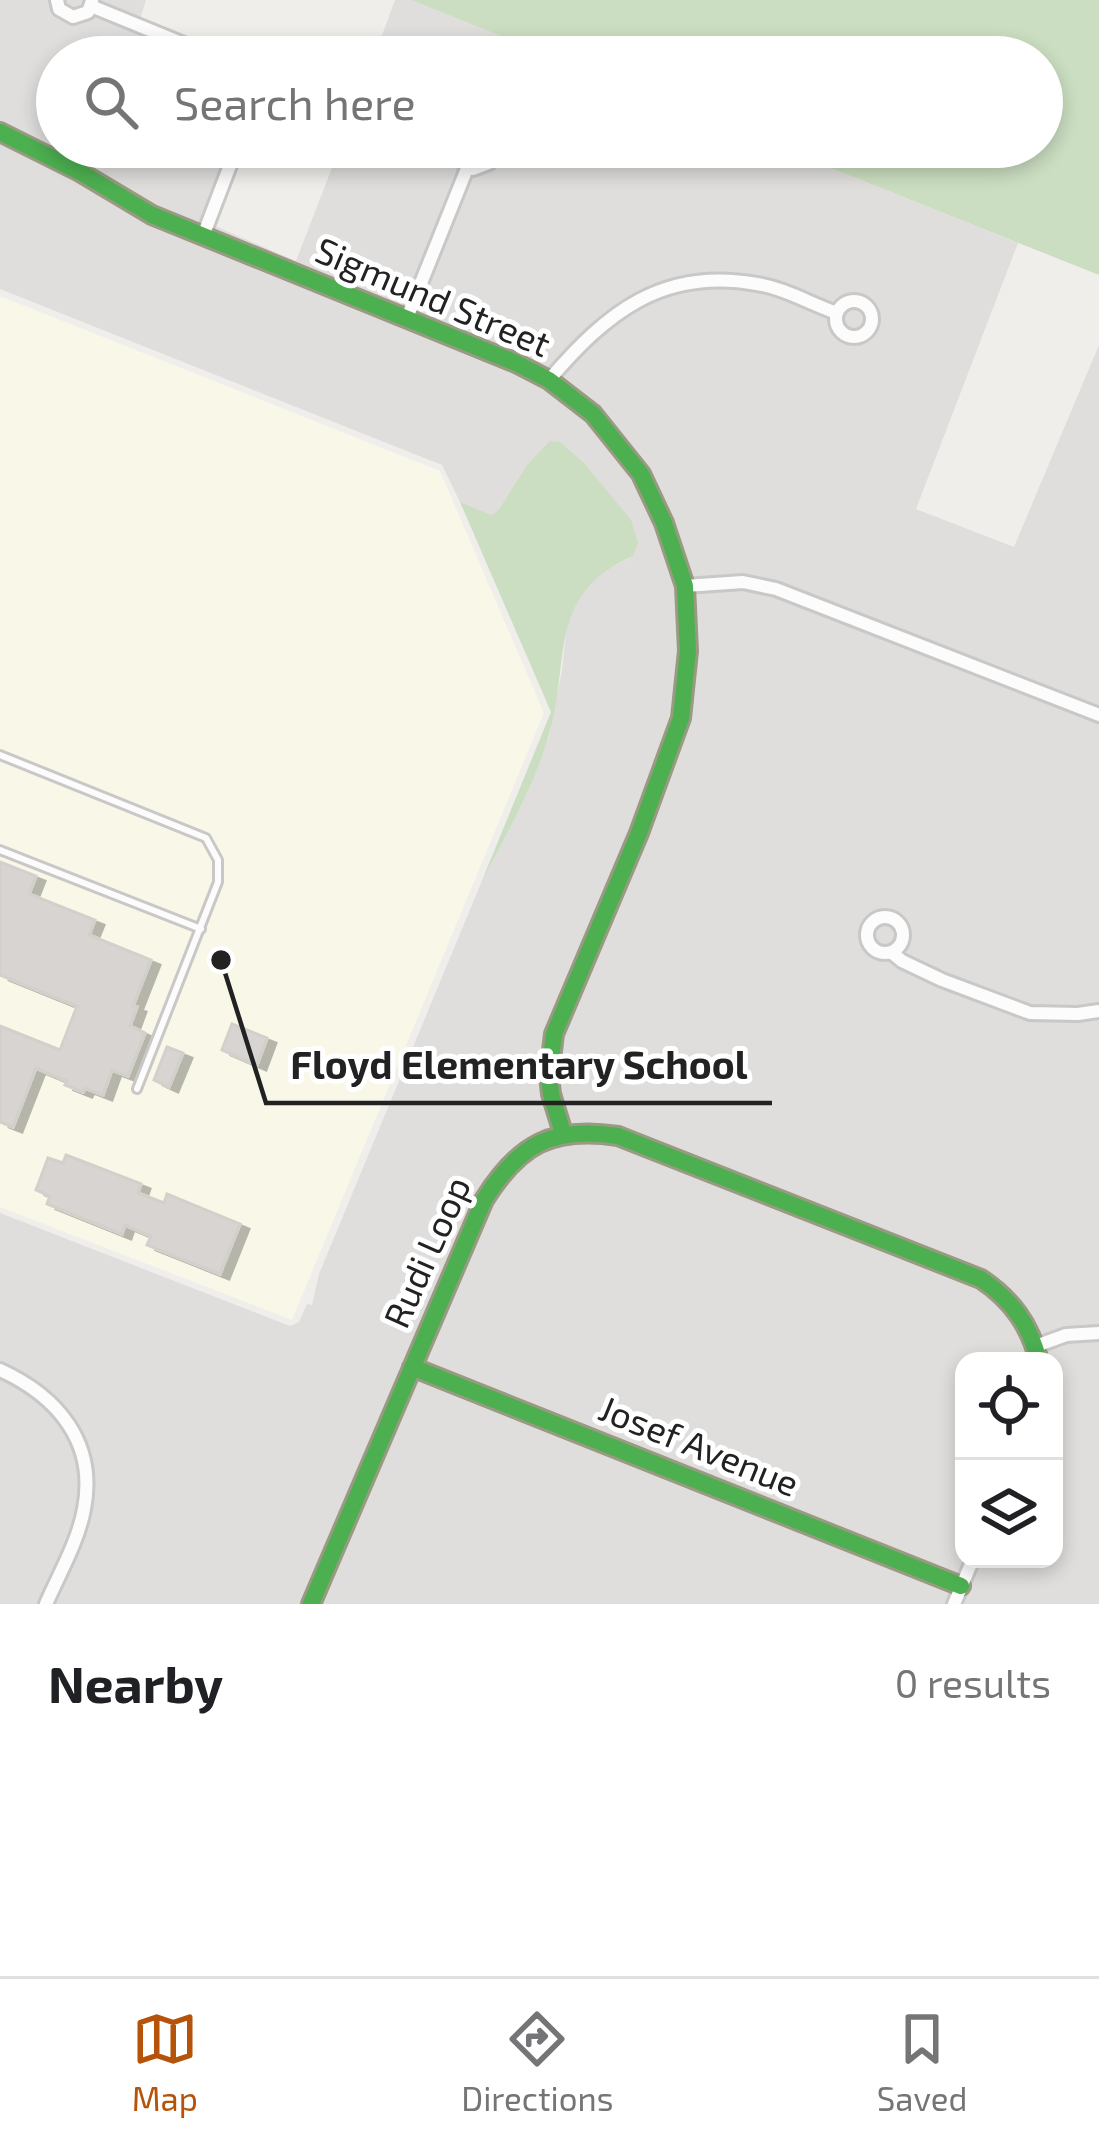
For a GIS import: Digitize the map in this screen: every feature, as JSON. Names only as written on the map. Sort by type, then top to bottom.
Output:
[{"type":"street","points":[[57,0],[59,9],[73,17],[81,16],[92,3],[167,36]]},
{"type":"street","name":"Sigmund Street","points":[[0,133],[36,151]]},
{"type":"street","name":"Sigmund Street","points":[[72,168],[152,215],[549,380],[593,414],[641,474],[685,586],[688,650],[681,718],[639,833],[554,1034],[549,1076],[563,1133]]},
{"type":"street","points":[[203,236],[229,168]]},
{"type":"street","points":[[407,318],[467,168]]},
{"type":"street","points":[[549,380],[581,342],[619,310],[658,290],[702,280],[760,284],[837,313]]},
{"type":"street","points":[[685,586],[742,582],[776,589],[1098,711]]},
{"type":"street","points":[[891,952],[942,980],[1030,1013],[1099,1011]]},
{"type":"street","points":[[563,1133],[618,1136],[981,1279],[1013,1304],[1025,1320],[1037,1352]]},
{"type":"street","name":"Rudi Loop","points":[[311,1604],[484,1200],[499,1172],[532,1144],[563,1133]]},
{"type":"street","points":[[1039,1352],[1066,1335],[1099,1333]]},
{"type":"street","name":"Josef Avenue","points":[[412,1367],[962,1586]]},
{"type":"street","points":[[0,1370],[25,1382],[56,1407],[69,1423],[83,1458],[84,1511],[46,1604]]},
{"type":"street","points":[[954,1604],[969,1568]]},
{"type":"lane","points":[[0,755],[206,838],[218,860],[218,882],[136,1089]]},
{"type":"lane","points":[[0,850],[201,929]]},
{"type":"shaded area","points":[[0,0],[146,0],[137,29],[155,36],[36,36],[36,168],[224,168],[206,222],[296,261],[332,168],[830,168],[1018,243],[916,509],[1014,547],[1099,345],[1099,1604],[0,1604],[0,1213],[290,1326],[299,1322],[307,1304],[312,1305],[319,1274],[481,883],[527,793],[549,737],[567,623],[578,597],[597,575],[633,556],[527,465],[492,515],[460,502],[442,465],[0,289]]},
{"type":"shaded area","points":[[395,0],[411,0],[501,36],[382,36]]},
{"type":"shaded area","points":[[0,296],[440,471],[544,713],[292,1320],[0,1207]]},
{"type":"green space","points":[[411,0],[1099,0],[1099,275],[831,168],[1063,168],[1063,36],[501,36]]},
{"type":"green space","points":[[550,441],[560,442],[584,463],[631,520],[638,543],[633,556],[605,572],[573,611],[542,757],[481,883],[551,712],[460,502],[492,515]]},
{"type":"building","points":[[0,862],[36,876],[29,894],[95,920],[89,935],[151,960],[133,1006],[137,1007],[130,1026],[145,1033],[128,1076],[112,1070],[103,1095],[65,1085],[67,1081],[36,1068],[13,1127],[0,1122],[0,1026],[60,1050],[77,1006],[0,975]]},
{"type":"building","points":[[232,1024],[267,1038],[257,1065],[222,1050]]},
{"type":"building","points":[[167,1047],[183,1053],[169,1087],[154,1080]]},
{"type":"building","points":[[66,1155],[141,1184],[138,1193],[164,1203],[167,1194],[240,1224],[220,1274],[147,1245],[151,1236],[125,1225],[122,1234],[47,1204],[50,1196],[36,1190],[48,1158],[63,1163]]},
{"type":"traffic: fast","points":[[0,132],[36,150]]},
{"type":"traffic: fast","points":[[72,168],[152,215],[549,380],[593,414],[641,474],[685,586],[688,651],[681,718],[639,833],[554,1034],[549,1076],[563,1133]]},
{"type":"traffic: fast","points":[[311,1604],[484,1200],[510,1165],[539,1143],[556,1137],[618,1136],[981,1279],[1018,1314],[1036,1352]]},
{"type":"traffic: fast","points":[[412,1367],[961,1586]]},
{"type":"place","name":"Floyd Elementary School","points":[[221,960]]}]
